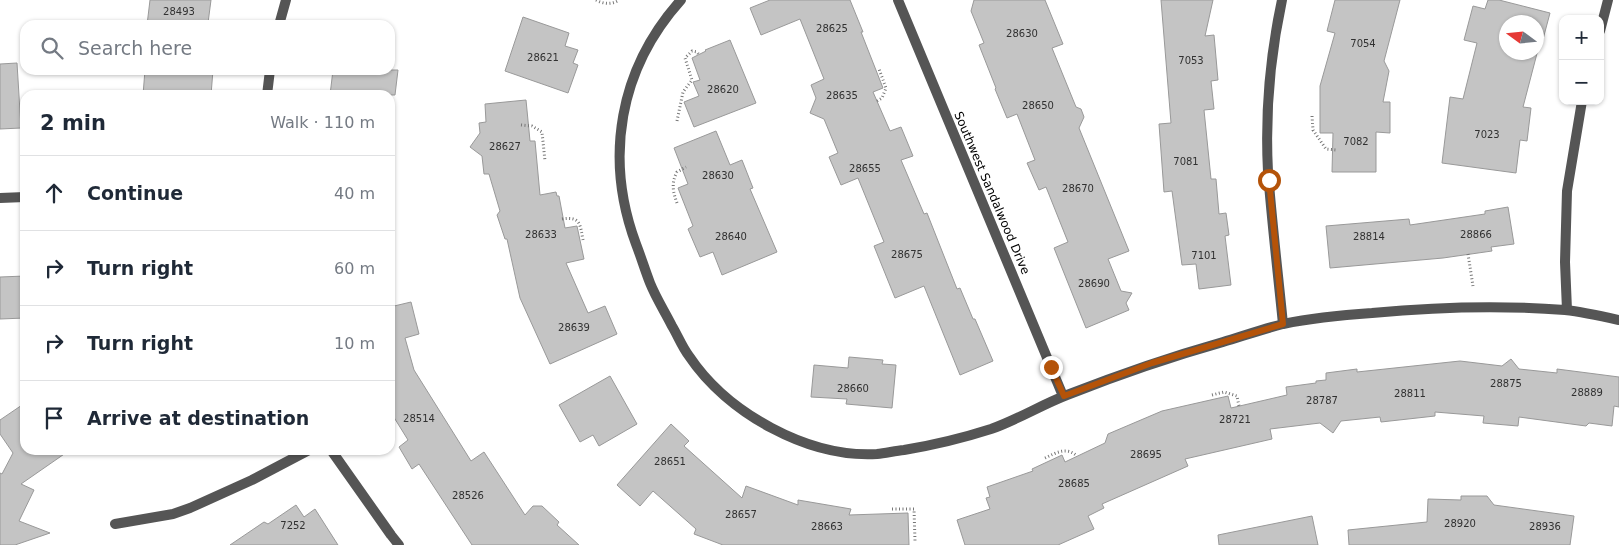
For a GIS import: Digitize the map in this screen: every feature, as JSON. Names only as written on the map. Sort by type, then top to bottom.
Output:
[{"type":"street","points":[[280,20],[286,0]]},
{"type":"street","points":[[681,0],[659,28],[646,49],[636,70],[622,116],[619,163],[626,212],[651,285],[688,356],[706,377],[733,403],[779,433],[810,445],[846,452],[876,454],[937,444],[994,428],[1064,396],[1152,363],[1283,324],[1332,316],[1425,308],[1484,307],[1567,310],[1619,320]]},
{"type":"street","name":"Southwest Sandalwood Drive","points":[[898,0],[1064,396]]},
{"type":"street","points":[[1282,0],[1276,29],[1268,99],[1268,170],[1283,324]]},
{"type":"street","points":[[1604,16],[1608,0]]},
{"type":"street","points":[[268,90],[269,75]]},
{"type":"street","points":[[1567,310],[1567,191],[1581,105]]},
{"type":"street","points":[[0,198],[20,197]]},
{"type":"street","points":[[115,524],[173,514],[190,508],[252,480],[300,455]]},
{"type":"street","points":[[335,455],[399,545]]},
{"type":"path","points":[[596,0],[601,3],[610,4],[619,0]]},
{"type":"path","points":[[677,121],[682,92],[692,80],[685,58],[692,51],[697,52],[699,55]]},
{"type":"path","points":[[877,101],[882,98],[886,88],[879,68]]},
{"type":"path","points":[[1312,116],[1313,130],[1326,149],[1336,150]]},
{"type":"path","points":[[521,125],[532,126],[542,132],[545,161]]},
{"type":"path","points":[[677,203],[673,191],[673,182],[677,172],[686,167]]},
{"type":"path","points":[[562,220],[573,218],[577,221],[583,240]]},
{"type":"path","points":[[1468,254],[1473,286]]},
{"type":"path","points":[[1212,395],[1224,392],[1236,396],[1239,406]]},
{"type":"path","points":[[1045,458],[1062,451],[1073,452],[1077,456]]},
{"type":"path","points":[[892,509],[914,509],[915,541]]},
{"type":"building","points":[[150,0],[211,0],[208,20],[148,20]]},
{"type":"building","points":[[770,0],[850,0],[883,88],[873,92],[890,131],[901,127],[913,156],[901,160],[924,214],[927,213],[957,289],[960,288],[993,361],[960,375],[924,286],[895,298],[874,246],[884,242],[858,178],[841,185],[829,157],[838,153],[824,119],[810,113],[816,98],[811,85],[824,79],[800,19],[761,35],[750,8]]},
{"type":"building","points":[[974,0],[1045,0],[1063,44],[1052,48],[1076,107],[1081,109],[1084,117],[1079,128],[1129,251],[1108,259],[1121,291],[1132,293],[1126,303],[1129,310],[1086,328],[1054,248],[1068,242],[1046,187],[1039,190],[1027,163],[1035,160],[1017,114],[1007,118],[995,89],[979,45],[984,43],[971,11]]},
{"type":"building","points":[[1161,0],[1213,0],[1205,36],[1214,35],[1218,80],[1211,81],[1214,109],[1204,110],[1211,179],[1216,179],[1219,214],[1226,213],[1229,235],[1225,236],[1231,285],[1199,289],[1196,264],[1182,265],[1172,191],[1164,192],[1159,124],[1171,123]]},
{"type":"building","points":[[1335,0],[1400,0],[1384,61],[1389,71],[1383,102],[1390,102],[1390,133],[1376,132],[1376,172],[1332,172],[1333,133],[1320,133],[1320,86],[1335,33],[1327,31]]},
{"type":"building","points":[[1488,0],[1499,0],[1550,13],[1544,36],[1544,15],[1499,15],[1499,60],[1535,60],[1523,107],[1531,108],[1527,141],[1520,140],[1516,173],[1442,163],[1450,97],[1463,99],[1477,43],[1464,40],[1473,6],[1485,9]]},
{"type":"building","points":[[523,17],[569,33],[565,46],[578,50],[573,63],[578,65],[568,93],[505,71]]},
{"type":"building","points":[[730,40],[756,103],[694,127],[684,102],[699,96],[693,82],[700,80],[692,58],[705,50]]},
{"type":"building","points":[[17,63],[20,128],[0,129],[0,64]]},
{"type":"building","points":[[395,70],[398,70],[395,95],[395,90],[331,90],[332,75],[395,75]]},
{"type":"building","points":[[145,75],[213,75],[211,90],[143,90]]},
{"type":"building","points":[[526,100],[530,141],[535,141],[540,195],[556,192],[557,196],[559,196],[565,228],[577,226],[584,259],[566,263],[588,313],[605,306],[617,334],[550,364],[520,298],[507,239],[505,239],[497,215],[500,211],[489,174],[484,174],[482,156],[470,147],[480,133],[479,123],[486,122],[485,104]]},
{"type":"building","points":[[716,131],[730,165],[742,160],[753,188],[750,189],[777,252],[722,275],[713,252],[700,257],[688,229],[693,226],[678,188],[688,184],[674,148]]},
{"type":"building","points":[[1508,207],[1514,244],[1491,247],[1492,251],[1443,258],[1330,268],[1326,226],[1409,219],[1410,225],[1485,214],[1485,211]]},
{"type":"building","points":[[20,276],[20,318],[0,319],[0,277]]},
{"type":"building","points":[[411,302],[419,334],[405,338],[414,370],[471,461],[484,452],[525,515],[533,506],[542,506],[559,522],[557,525],[579,545],[472,545],[419,464],[412,469],[399,447],[408,440],[395,419],[395,306]]},
{"type":"building","points":[[849,357],[883,360],[882,364],[896,365],[892,408],[846,404],[847,399],[811,397],[814,365],[848,368]]},
{"type":"building","points":[[1511,359],[1519,369],[1557,373],[1557,369],[1619,377],[1619,407],[1614,406],[1612,426],[1589,423],[1586,426],[1519,417],[1518,426],[1483,423],[1484,416],[1435,412],[1435,416],[1381,422],[1380,417],[1341,421],[1333,433],[1320,423],[1270,429],[1272,439],[1185,459],[1188,466],[1102,504],[1104,508],[1088,516],[1094,529],[1058,545],[965,545],[957,520],[990,509],[986,498],[990,497],[987,487],[1033,471],[1032,469],[1062,455],[1065,462],[1105,443],[1108,434],[1162,411],[1228,396],[1231,408],[1287,395],[1286,387],[1326,380],[1326,373],[1357,369],[1357,372],[1460,361],[1502,366]]},
{"type":"building","points":[[610,376],[637,424],[599,446],[593,435],[580,442],[559,405]]},
{"type":"building","points":[[20,406],[20,455],[63,455],[21,484],[34,490],[19,521],[50,533],[15,545],[0,545],[0,473],[2,474],[13,453],[0,434],[0,420]]},
{"type":"building","points":[[671,424],[689,441],[684,446],[742,498],[746,486],[798,505],[798,500],[851,509],[849,515],[908,513],[909,545],[723,545],[694,534],[696,529],[653,491],[640,506],[617,485]]},
{"type":"building","points":[[1461,496],[1487,496],[1494,505],[1574,516],[1570,545],[1349,545],[1348,530],[1427,522],[1428,499],[1461,500]]},
{"type":"building","points":[[296,505],[304,517],[315,509],[338,545],[230,545],[264,522],[268,524]]},
{"type":"building","points":[[1312,516],[1318,545],[1219,545],[1218,535]]},
{"type":"route","points":[[1051,367],[1064,396],[1152,363],[1283,324],[1269,180]]}]
